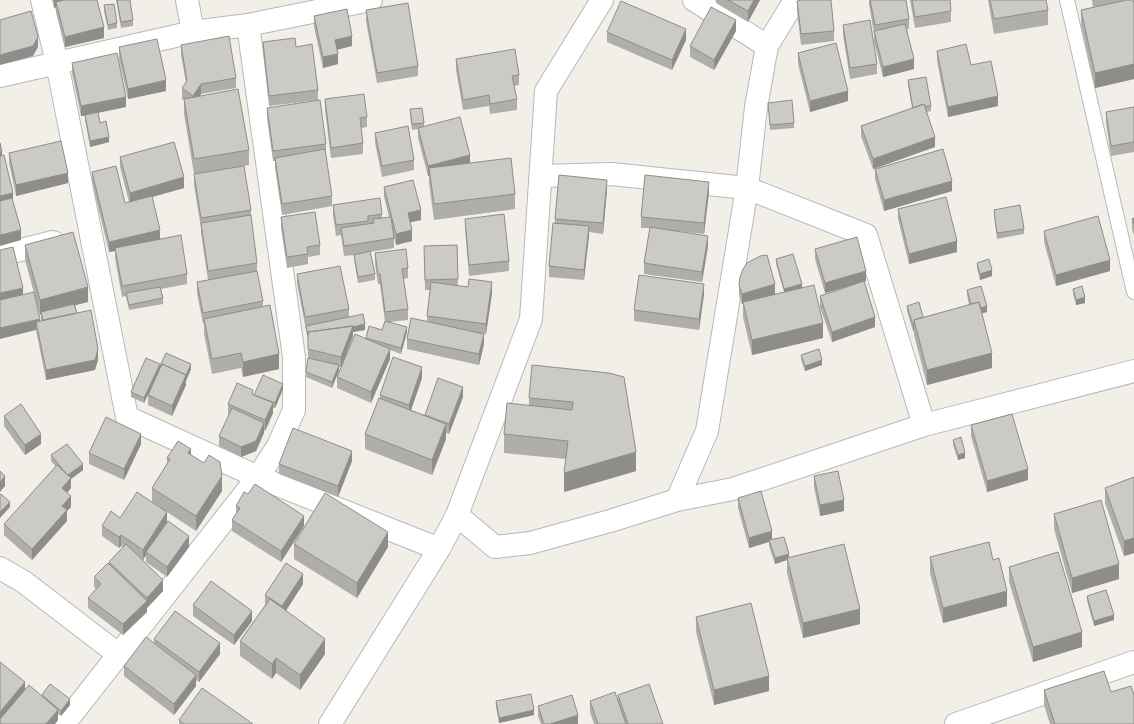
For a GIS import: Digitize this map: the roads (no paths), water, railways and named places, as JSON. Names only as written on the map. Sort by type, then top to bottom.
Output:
[{"type":"street","points":[[42,0],[57,63],[126,417],[258,477],[439,549]]},
{"type":"street","points":[[187,0],[193,32]]},
{"type":"street","points":[[0,76],[193,32],[248,25],[370,0]]},
{"type":"street","points":[[330,724],[439,549],[457,516],[531,319],[546,91],[602,0]]},
{"type":"street","points":[[694,0],[767,46]]},
{"type":"street","points":[[677,500],[708,431],[747,188],[756,107],[767,46],[795,0]]},
{"type":"street","points":[[64,724],[258,477],[278,446],[294,410],[294,357],[248,25]]},
{"type":"street","points":[[541,176],[611,174],[747,188],[866,235],[924,425]]},
{"type":"street","points":[[0,255],[90,233]]},
{"type":"street","points":[[457,516],[495,547],[530,543],[610,521],[677,500],[733,489],[924,425],[1134,371]]},
{"type":"street","points":[[0,568],[24,582],[119,655]]},
{"type":"street","points":[[956,724],[1134,662]]},
{"type":"lane","points":[[1067,0],[1134,292]]}]
